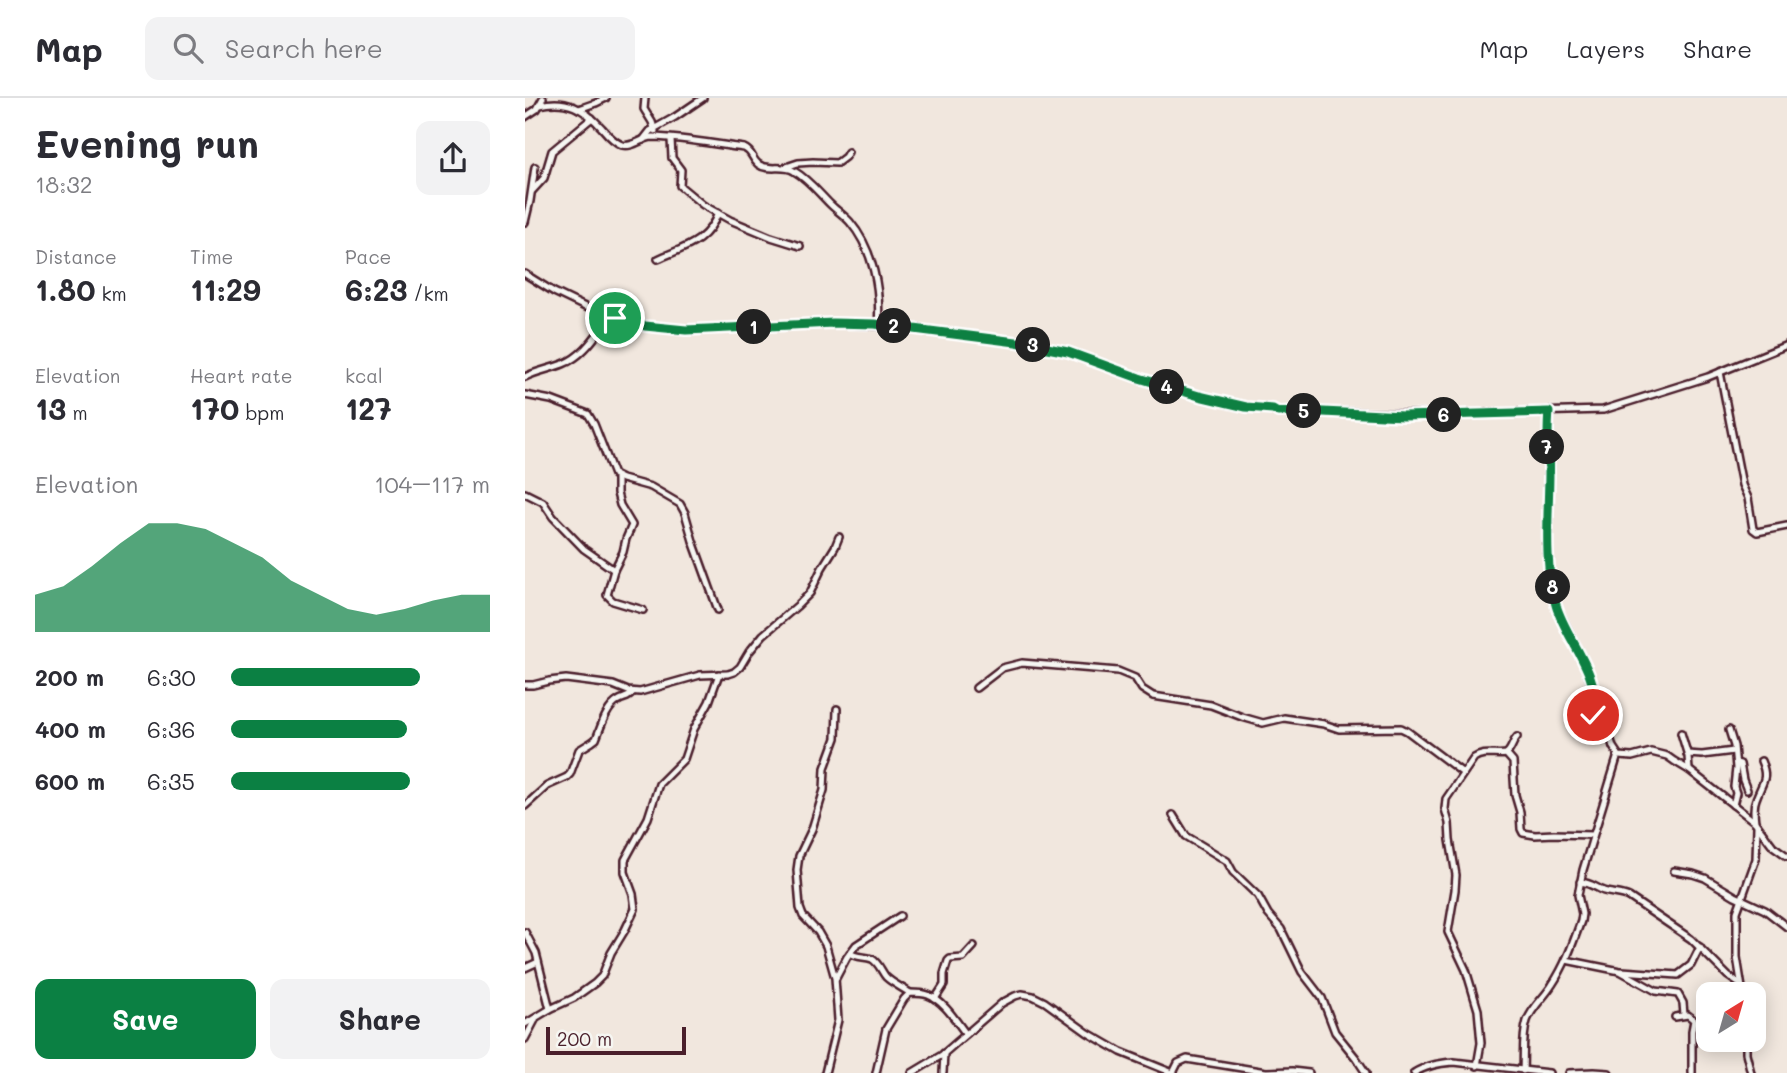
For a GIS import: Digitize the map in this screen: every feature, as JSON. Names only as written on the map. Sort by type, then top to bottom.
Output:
[{"type":"street","points":[[525,117],[540,105],[543,98]]},
{"type":"street","points":[[579,109],[606,98]]},
{"type":"street","points":[[645,98],[644,109],[652,122],[656,138]]},
{"type":"street","points":[[643,140],[654,128],[703,98]]},
{"type":"street","points":[[540,105],[556,102],[579,109],[623,145],[656,138],[698,140],[750,150],[758,164],[771,168],[798,163],[837,163],[842,161],[848,152]]},
{"type":"street","points":[[532,191],[544,178],[552,151],[592,118]]},
{"type":"street","points":[[671,139],[672,158],[681,170],[680,186],[702,205],[730,220],[800,246]]},
{"type":"street","points":[[525,222],[535,167]]},
{"type":"street","points":[[786,167],[807,180],[848,220],[859,236],[878,285],[878,324]]},
{"type":"street","points":[[658,260],[694,244],[711,228],[717,213]]},
{"type":"street","points":[[525,274],[554,292],[610,317],[645,326],[686,330],[833,323],[878,324],[1016,342],[1068,352],[1164,386],[1236,405],[1273,409],[1278,412],[1413,416],[1603,410],[1720,372],[1787,345]]},
{"type":"street","points":[[525,377],[575,358],[610,317]]},
{"type":"street","points":[[1720,372],[1753,529],[1757,532],[1787,526]]},
{"type":"street","points":[[525,395],[551,400],[591,417],[617,478],[620,505],[632,525],[607,591],[609,598],[643,610]]},
{"type":"street","points":[[1549,412],[1547,546],[1556,606],[1588,674],[1595,702],[1590,727],[1595,731],[1609,733],[1618,755],[1626,757],[1656,753],[1689,770],[1756,824],[1773,846],[1787,856]]},
{"type":"street","points":[[617,478],[651,488],[682,507],[718,610]]},
{"type":"street","points":[[525,493],[543,502],[553,517],[583,549],[614,570]]},
{"type":"street","points":[[525,685],[566,679],[613,685],[640,692],[700,676],[734,672],[752,647],[810,593],[839,537]]},
{"type":"street","points":[[976,688],[1011,664],[1118,671],[1135,678],[1142,689],[1153,696],[1211,705],[1263,723],[1284,718],[1345,730],[1401,727],[1463,774]]},
{"type":"street","points":[[525,1024],[574,998],[599,979],[635,905],[625,872],[625,860],[647,818],[659,784],[684,759],[690,737],[709,702],[719,674]]},
{"type":"street","points":[[525,806],[547,786],[567,778],[579,750],[593,743],[610,709],[633,692]]},
{"type":"street","points":[[825,1073],[838,1020],[835,981],[826,946],[800,908],[797,870],[799,856],[811,832],[824,790],[825,768],[836,738],[837,709]]},
{"type":"street","points":[[1729,730],[1736,763],[1733,805]]},
{"type":"street","points":[[1681,733],[1689,770]]},
{"type":"street","points":[[1477,1066],[1481,1043],[1478,1010],[1466,970],[1448,932],[1456,875],[1444,805],[1474,758],[1480,755],[1506,754],[1517,737]]},
{"type":"street","points":[[1687,754],[1734,751]]},
{"type":"street","points":[[1506,754],[1513,762],[1515,795],[1523,833],[1593,835]]},
{"type":"street","points":[[1523,1071],[1528,1020],[1566,960],[1581,921],[1578,901],[1580,882],[1618,755]]},
{"type":"street","points":[[1741,982],[1736,921],[1740,898],[1756,859],[1754,809],[1765,778],[1761,761]]},
{"type":"street","points":[[1736,763],[1740,764],[1747,790],[1756,799]]},
{"type":"street","points":[[1736,790],[1747,790]]},
{"type":"street","points":[[1173,815],[1186,836],[1227,860],[1233,872],[1258,896],[1268,915],[1281,929],[1303,973],[1322,998],[1335,1032],[1366,1073]]},
{"type":"street","points":[[1674,871],[1698,875],[1765,910],[1787,927]]},
{"type":"street","points":[[1580,882],[1629,897],[1700,947],[1737,982]]},
{"type":"street","points":[[835,981],[856,945],[900,916]]},
{"type":"street","points":[[525,932],[533,944],[550,1009]]},
{"type":"street","points":[[935,999],[944,987],[947,961],[963,958],[974,946]]},
{"type":"street","points":[[1566,960],[1622,971],[1678,975],[1691,965],[1700,947]]},
{"type":"street","points":[[850,953],[855,957],[872,959],[887,978],[910,993],[929,995],[935,999],[966,1034]]},
{"type":"street","points":[[525,968],[538,962]]},
{"type":"street","points":[[1622,971],[1656,991],[1678,994],[1683,1003],[1684,1015]]},
{"type":"street","points":[[876,1073],[886,1029],[910,993]]},
{"type":"street","points":[[912,1073],[944,1052],[1002,1003],[1022,994],[1045,1002],[1121,1052],[1173,1073],[1178,1063],[1187,1059],[1252,1070],[1309,1073]]},
{"type":"street","points":[[525,1039],[538,1016]]},
{"type":"street","points":[[1675,1017],[1691,1016],[1694,1020],[1692,1073]]},
{"type":"street","points":[[943,1073],[944,1052]]},
{"type":"street","points":[[1746,1052],[1751,1073]]},
{"type":"street","points":[[1417,1072],[1442,1063],[1454,1062],[1549,1073]]},
{"type":"street","points":[[1468,1065],[1468,1073]]},
{"type":"street","points":[[1569,1073],[1609,1073]]},
{"type":"route","points":[[615,318],[645,326],[686,330],[833,323],[875,324],[1016,342],[1068,352],[1199,396],[1278,412],[1403,416],[1549,412],[1549,569],[1556,606],[1585,664],[1595,702],[1593,715]]}]
